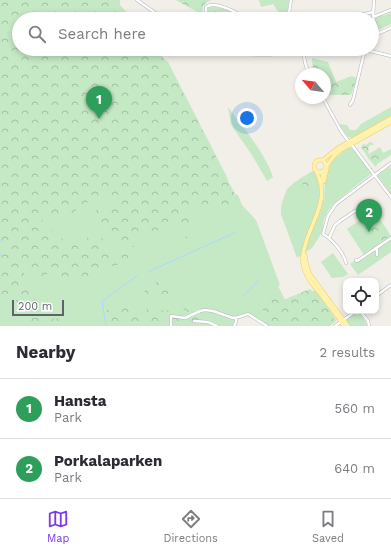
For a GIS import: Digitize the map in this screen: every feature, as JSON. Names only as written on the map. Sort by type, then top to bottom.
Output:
[{"type":"main road","points":[[344,326],[342,320],[311,277],[306,262],[306,248],[324,196],[322,171],[325,170],[336,154],[350,143],[391,118]]},
{"type":"main road","points":[[348,326],[309,280],[303,265],[304,248],[322,198],[321,184],[314,167],[315,162],[326,159],[334,150],[391,122]]},
{"type":"main road","points":[[323,160],[327,165],[323,184]]},
{"type":"main road","points":[[315,169],[322,171]]},
{"type":"street","points":[[137,0],[154,12]]},
{"type":"street","points":[[289,12],[291,0]]},
{"type":"street","points":[[373,12],[374,0]]},
{"type":"street","points":[[206,12],[206,7],[209,4],[229,8],[236,12]]},
{"type":"street","points":[[379,15],[391,10]]},
{"type":"street","points":[[379,33],[391,28]]},
{"type":"street","points":[[379,53],[391,56]]},
{"type":"street","points":[[304,56],[307,68]]},
{"type":"street","points":[[350,105],[353,100],[364,56]]},
{"type":"street","points":[[326,104],[345,140],[344,145]]},
{"type":"street","points":[[339,127],[350,143]]},
{"type":"street","points":[[341,131],[391,197]]},
{"type":"street","points":[[346,263],[346,259],[329,238],[323,234],[328,216],[336,204],[391,163]]},
{"type":"street","points":[[329,238],[335,225],[354,211]]},
{"type":"street","points":[[356,260],[357,261],[391,238]]},
{"type":"street","points":[[376,248],[378,251],[377,255]]},
{"type":"street","points":[[379,294],[391,285]]},
{"type":"street","points":[[171,326],[171,316],[185,318],[202,310],[213,311],[236,318],[248,314],[267,326]]},
{"type":"street","points":[[335,326],[351,314]]},
{"type":"street","points":[[362,314],[368,321],[369,326]]},
{"type":"street","points":[[234,326],[236,318]]},
{"type":"street","points":[[194,321],[208,322],[217,326]]},
{"type":"green space","points":[[0,0],[12,12],[12,56],[159,56],[168,62],[226,175],[232,201],[235,194],[238,195],[242,205],[256,220],[280,285],[278,286],[286,302],[316,290],[336,320],[330,326],[269,326],[249,314],[237,319],[236,326],[0,326]]},
{"type":"green space","points":[[0,0],[110,0],[121,12],[12,12],[12,56],[162,56],[168,63],[235,194],[229,208],[190,209],[187,212],[192,234],[186,239],[182,225],[177,221],[170,220],[163,228],[140,233],[136,239],[134,247],[122,243],[111,232],[101,229],[93,222],[92,213],[107,204],[117,205],[123,197],[101,193],[65,218],[45,213],[41,225],[60,234],[60,238],[77,243],[90,237],[106,239],[105,254],[120,258],[121,252],[131,251],[131,262],[124,266],[121,264],[112,266],[107,271],[96,276],[78,280],[60,280],[51,270],[39,281],[23,267],[27,289],[40,305],[36,311],[15,305],[17,296],[0,303]]},
{"type":"green space","points":[[110,0],[120,0],[120,5],[126,12],[121,12]]},
{"type":"green space","points":[[176,0],[211,0],[204,6],[203,12],[198,12]]},
{"type":"green space","points":[[259,0],[289,0],[287,12],[278,12],[273,4],[261,7]]},
{"type":"green space","points":[[211,6],[232,12],[209,12],[207,9]]},
{"type":"green space","points":[[391,13],[391,24],[379,30],[379,16],[382,14],[383,16]]},
{"type":"green space","points":[[312,58],[328,62],[330,68],[313,68]]},
{"type":"green space","points":[[331,70],[336,82],[352,76],[357,78],[351,95],[331,95]]},
{"type":"green space","points":[[228,107],[253,140],[269,167],[273,177],[267,181],[252,155],[231,125]]},
{"type":"green space","points":[[391,107],[391,117],[353,138],[348,137],[339,124],[347,125],[350,130],[356,130],[361,124]]},
{"type":"green space","points":[[370,142],[373,143],[373,145],[370,145],[368,148],[369,154],[380,147],[383,153],[391,149],[391,155],[377,164],[376,167],[361,147],[363,144],[366,145]]},
{"type":"green space","points":[[349,147],[359,155],[371,174],[335,202],[324,219],[322,231],[312,248],[297,258],[281,214],[281,206],[287,189],[314,170],[319,184],[320,199],[324,200],[326,174],[330,164],[336,157]]},
{"type":"green space","points":[[391,166],[391,194],[378,175]]},
{"type":"green space","points":[[304,176],[315,178],[309,192],[302,189],[303,183],[298,180]]},
{"type":"green space","points":[[376,213],[391,236],[373,248],[391,238],[391,252],[358,275],[350,264],[364,255],[347,229],[361,219],[367,220]]},
{"type":"green space","points":[[369,221],[382,224],[382,232],[389,235],[384,241],[373,237],[366,232]]},
{"type":"green space","points":[[333,253],[348,274],[343,277],[332,278],[321,262]]},
{"type":"green space","points":[[165,279],[172,287],[169,295],[161,303],[144,291],[160,280]]},
{"type":"green space","points":[[310,289],[322,300],[335,321],[330,324],[318,323],[312,326],[297,326],[281,321],[275,326],[267,324],[266,315],[260,305],[266,299],[274,295],[283,300]]},
{"type":"green space","points":[[118,305],[133,305],[141,313],[146,312],[147,307],[158,311],[169,310],[179,315],[185,313],[183,308],[185,307],[187,310],[192,307],[192,314],[194,317],[199,316],[199,313],[203,312],[212,312],[212,316],[206,315],[197,321],[186,321],[184,326],[169,326],[168,324],[158,325],[148,321],[146,326],[99,326],[98,314]]},
{"type":"green space","points":[[353,314],[361,314],[368,326],[349,326],[346,320]]},
{"type":"green space","points":[[27,317],[45,319],[67,318],[75,326],[4,326]]},
{"type":"waterway","points":[[148,272],[236,232]]},
{"type":"waterway","points":[[0,254],[3,258]]},
{"type":"waterway","points":[[106,326],[102,301],[137,276]]},
{"type":"waterway","points":[[243,297],[258,281]]},
{"type":"place","name":"Hansta","points":[[99,119]]},
{"type":"place","name":"Porkalaparken","points":[[369,232]]}]
